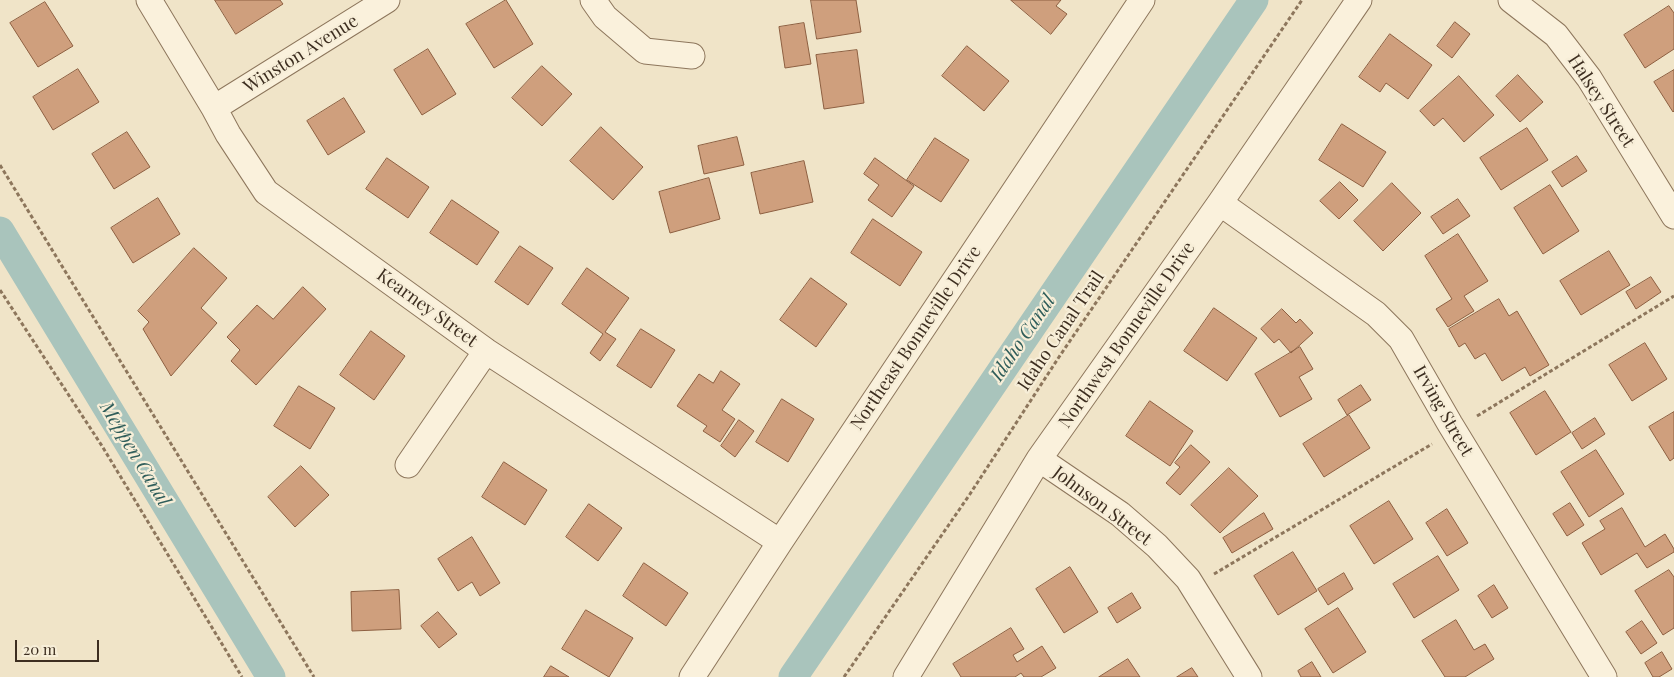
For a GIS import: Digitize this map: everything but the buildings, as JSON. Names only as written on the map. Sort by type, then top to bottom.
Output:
[{"type":"street","name":"Kearney Street","points":[[149,0],[228,134],[266,192],[486,351],[780,542]]},
{"type":"street","name":"Winston Avenue","points":[[214,108],[387,0]]},
{"type":"street","points":[[593,0],[604,17],[645,51],[692,56]]},
{"type":"street","name":"Northeast Bonneville Drive","points":[[692,677],[1142,0]]},
{"type":"street","name":"Northwest Bonneville Drive","points":[[906,677],[1039,459],[1220,203],[1359,0]]},
{"type":"street","name":"Halsey Street","points":[[1511,0],[1556,35],[1589,78],[1674,216]]},
{"type":"street","name":"Irving Street","points":[[1220,203],[1376,314],[1401,339],[1450,424],[1604,677]]},
{"type":"street","points":[[408,465],[486,351]]},
{"type":"street","name":"Johnson Street","points":[[1039,459],[1120,514],[1157,546],[1188,579],[1249,677]]},
{"type":"path","name":"Idaho Canal Trail","points":[[844,677],[970,494],[1059,357],[1302,0]]},
{"type":"path","points":[[0,165],[314,677]]},
{"type":"path","points":[[0,290],[102,446],[242,677]]},
{"type":"path","points":[[1470,420],[1674,296]]},
{"type":"path","points":[[1212,576],[1434,443]]},
{"type":"waterway","name":"Idaho Canal","points":[[793,677],[1254,0]]},
{"type":"waterway","name":"Meppen Canal","points":[[0,231],[271,677]]}]
